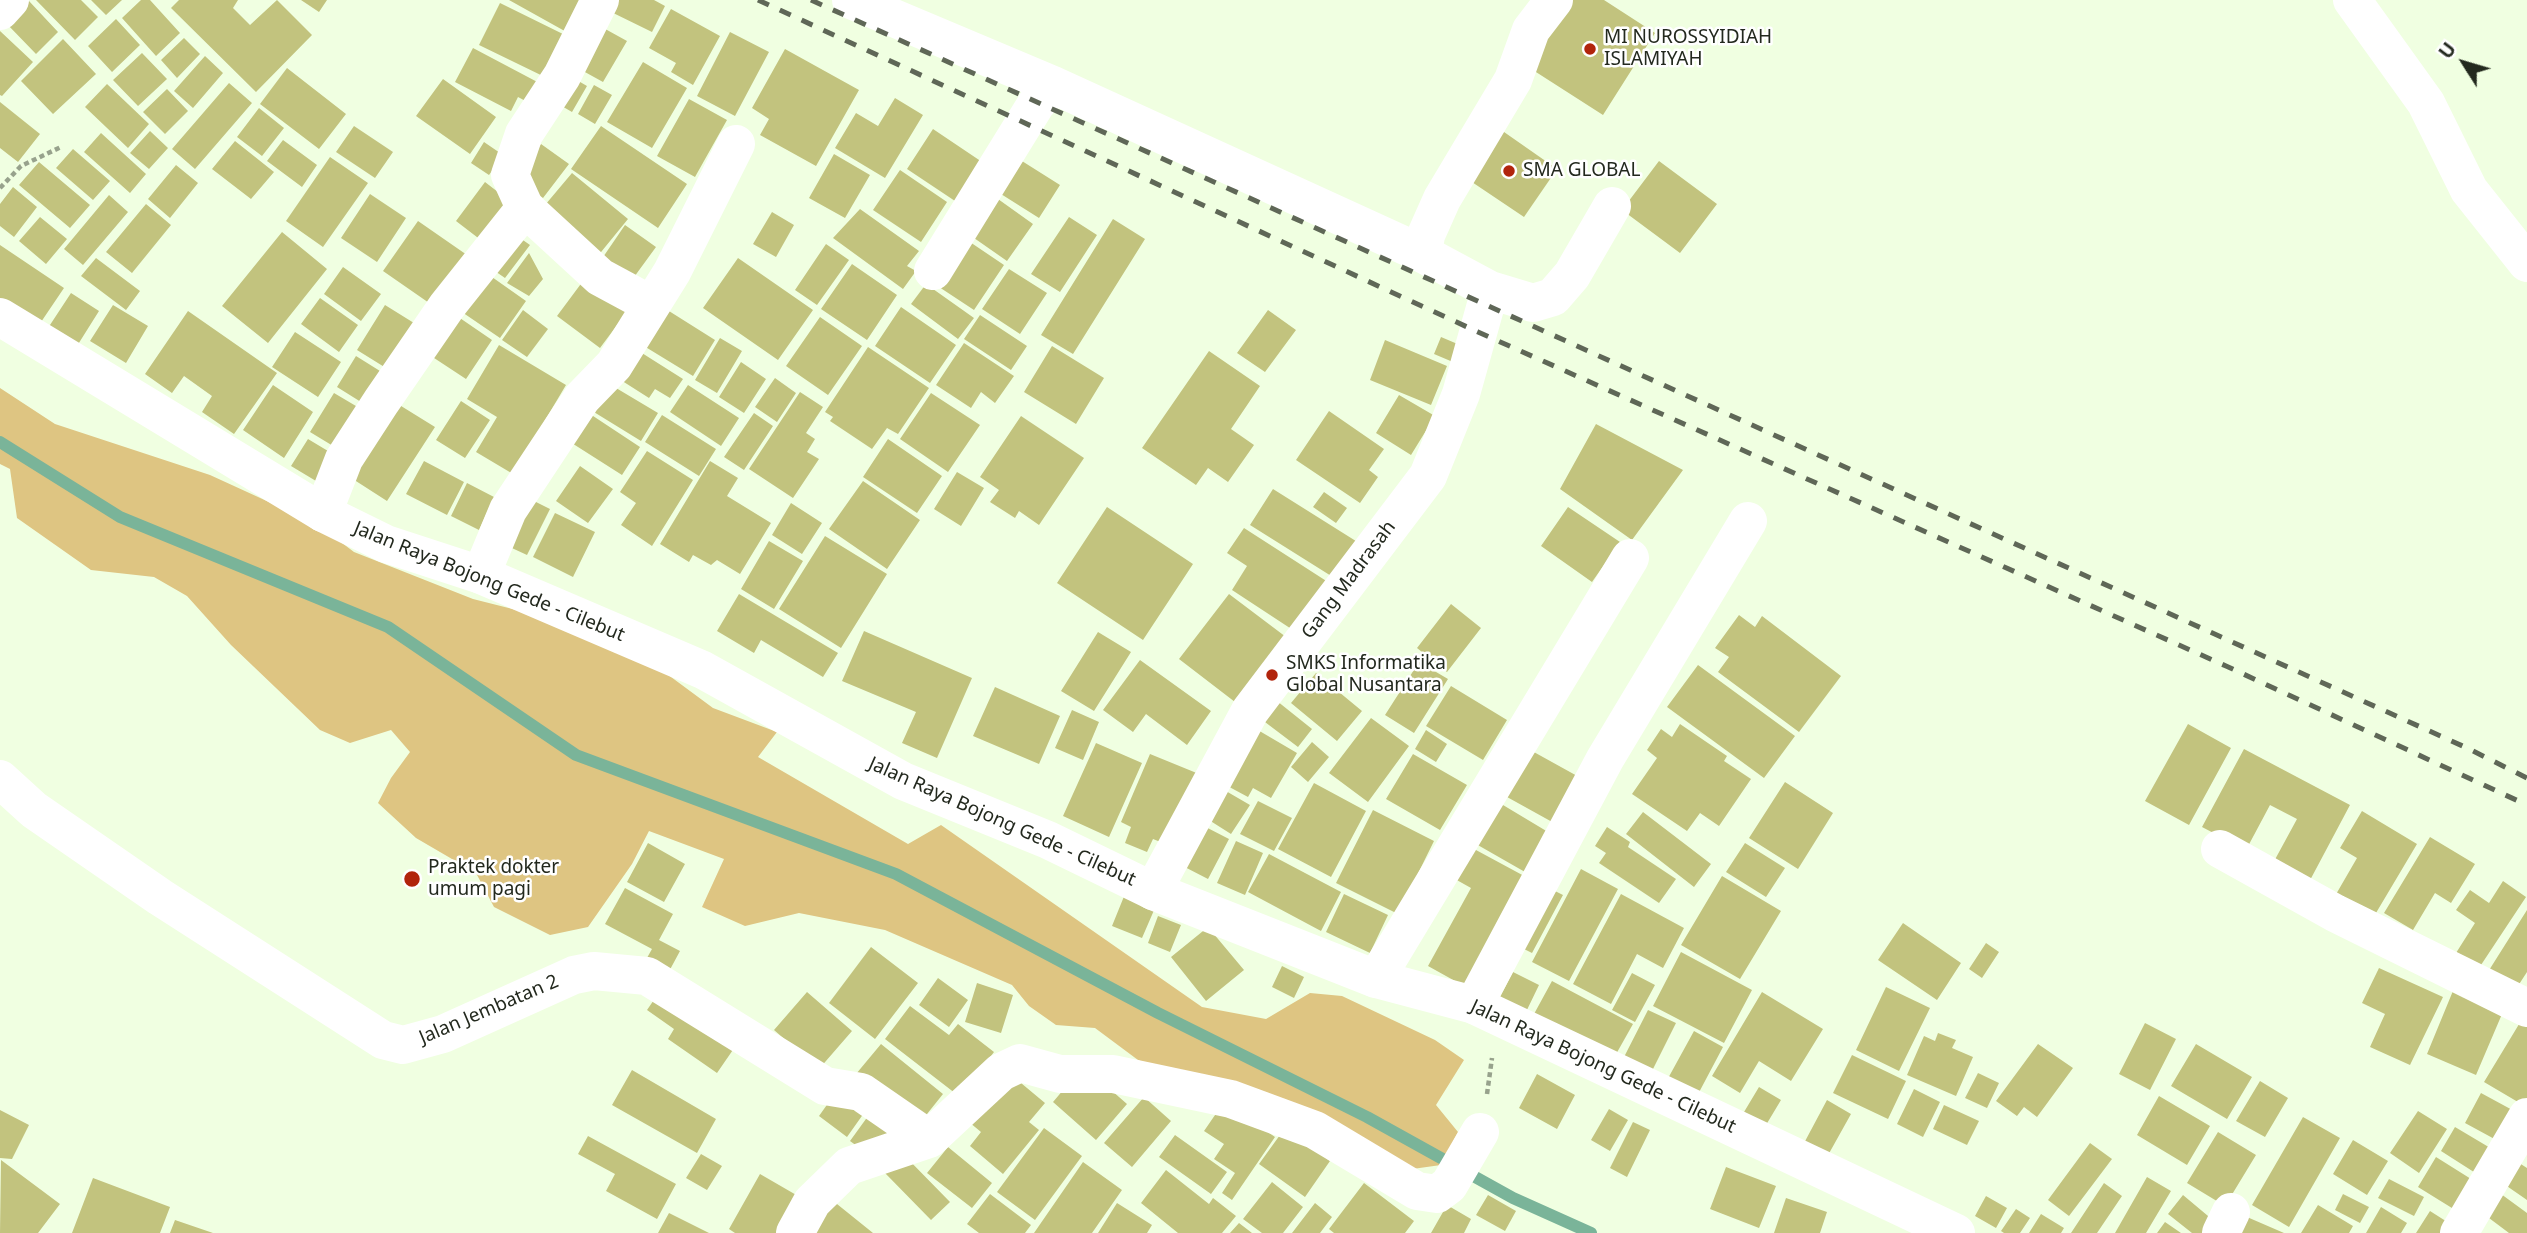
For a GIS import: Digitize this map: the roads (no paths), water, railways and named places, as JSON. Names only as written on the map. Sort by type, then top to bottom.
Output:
[{"type":"street","points":[[0,11],[10,0]]},
{"type":"street","points":[[600,0],[562,76],[524,134],[510,175],[525,208],[600,277],[650,304]]},
{"type":"street","points":[[852,0],[1053,85],[1423,254],[1490,290],[1533,303],[1553,298],[1580,264],[1612,206]]},
{"type":"street","points":[[1423,254],[1426,235],[1442,199],[1513,80],[1531,30],[1554,0]]},
{"type":"street","points":[[2352,0],[2426,103],[2469,190],[2527,263]]},
{"type":"street","points":[[933,271],[1036,104],[1053,85]]},
{"type":"street","points":[[481,575],[508,510],[582,398],[614,365],[672,272],[736,144]]},
{"type":"street","points":[[323,513],[344,459],[381,402],[447,306],[525,208]]},
{"type":"street","name":"Gang Madrasah","points":[[1153,891],[1250,711],[1428,476],[1461,394],[1490,290]]},
{"type":"street","name":"Jalan Raya Bojong Gede - Cilebut","points":[[0,317],[323,513],[386,544],[481,575],[703,670],[903,781],[1048,840],[1153,891],[1376,978],[1474,1005],[1956,1233]]},
{"type":"street","points":[[1474,1005],[1605,759],[1748,521]]},
{"type":"street","points":[[1376,978],[1630,558]]},
{"type":"street","name":"Jalan Jembatan 2","points":[[0,779],[34,810],[160,897],[383,1040],[403,1045],[443,1034],[574,975],[594,971],[647,976],[825,1086],[861,1092],[929,1139]]},
{"type":"street","points":[[2220,849],[2334,913],[2527,1008]]},
{"type":"street","points":[[795,1233],[812,1202],[849,1166],[929,1139],[1001,1072],[1020,1062],[1060,1074],[1113,1074],[1209,1092],[1315,1130],[1417,1191],[1437,1194],[1449,1185],[1478,1136]]},
{"type":"street","points":[[2466,1230],[2527,1117]]},
{"type":"waterway","points":[[0,442],[120,517],[388,627],[576,755],[896,874],[1158,1013],[1367,1117],[1513,1198],[1591,1233]]},
{"type":"railway","points":[[758,0],[1478,332],[2226,666],[2527,805]]},
{"type":"railway","points":[[811,0],[2467,748],[2527,778]]},
{"type":"place","name":"MI NUROSSYIDIAH ISLAMIYAH","points":[[1590,49]]},
{"type":"place","name":"SMA GLOBAL","points":[[1509,171]]},
{"type":"place","name":"SMKS Informatika Global Nusantara","points":[[1272,675]]},
{"type":"place","name":"Praktek dokter umum pagi","points":[[412,879]]}]
